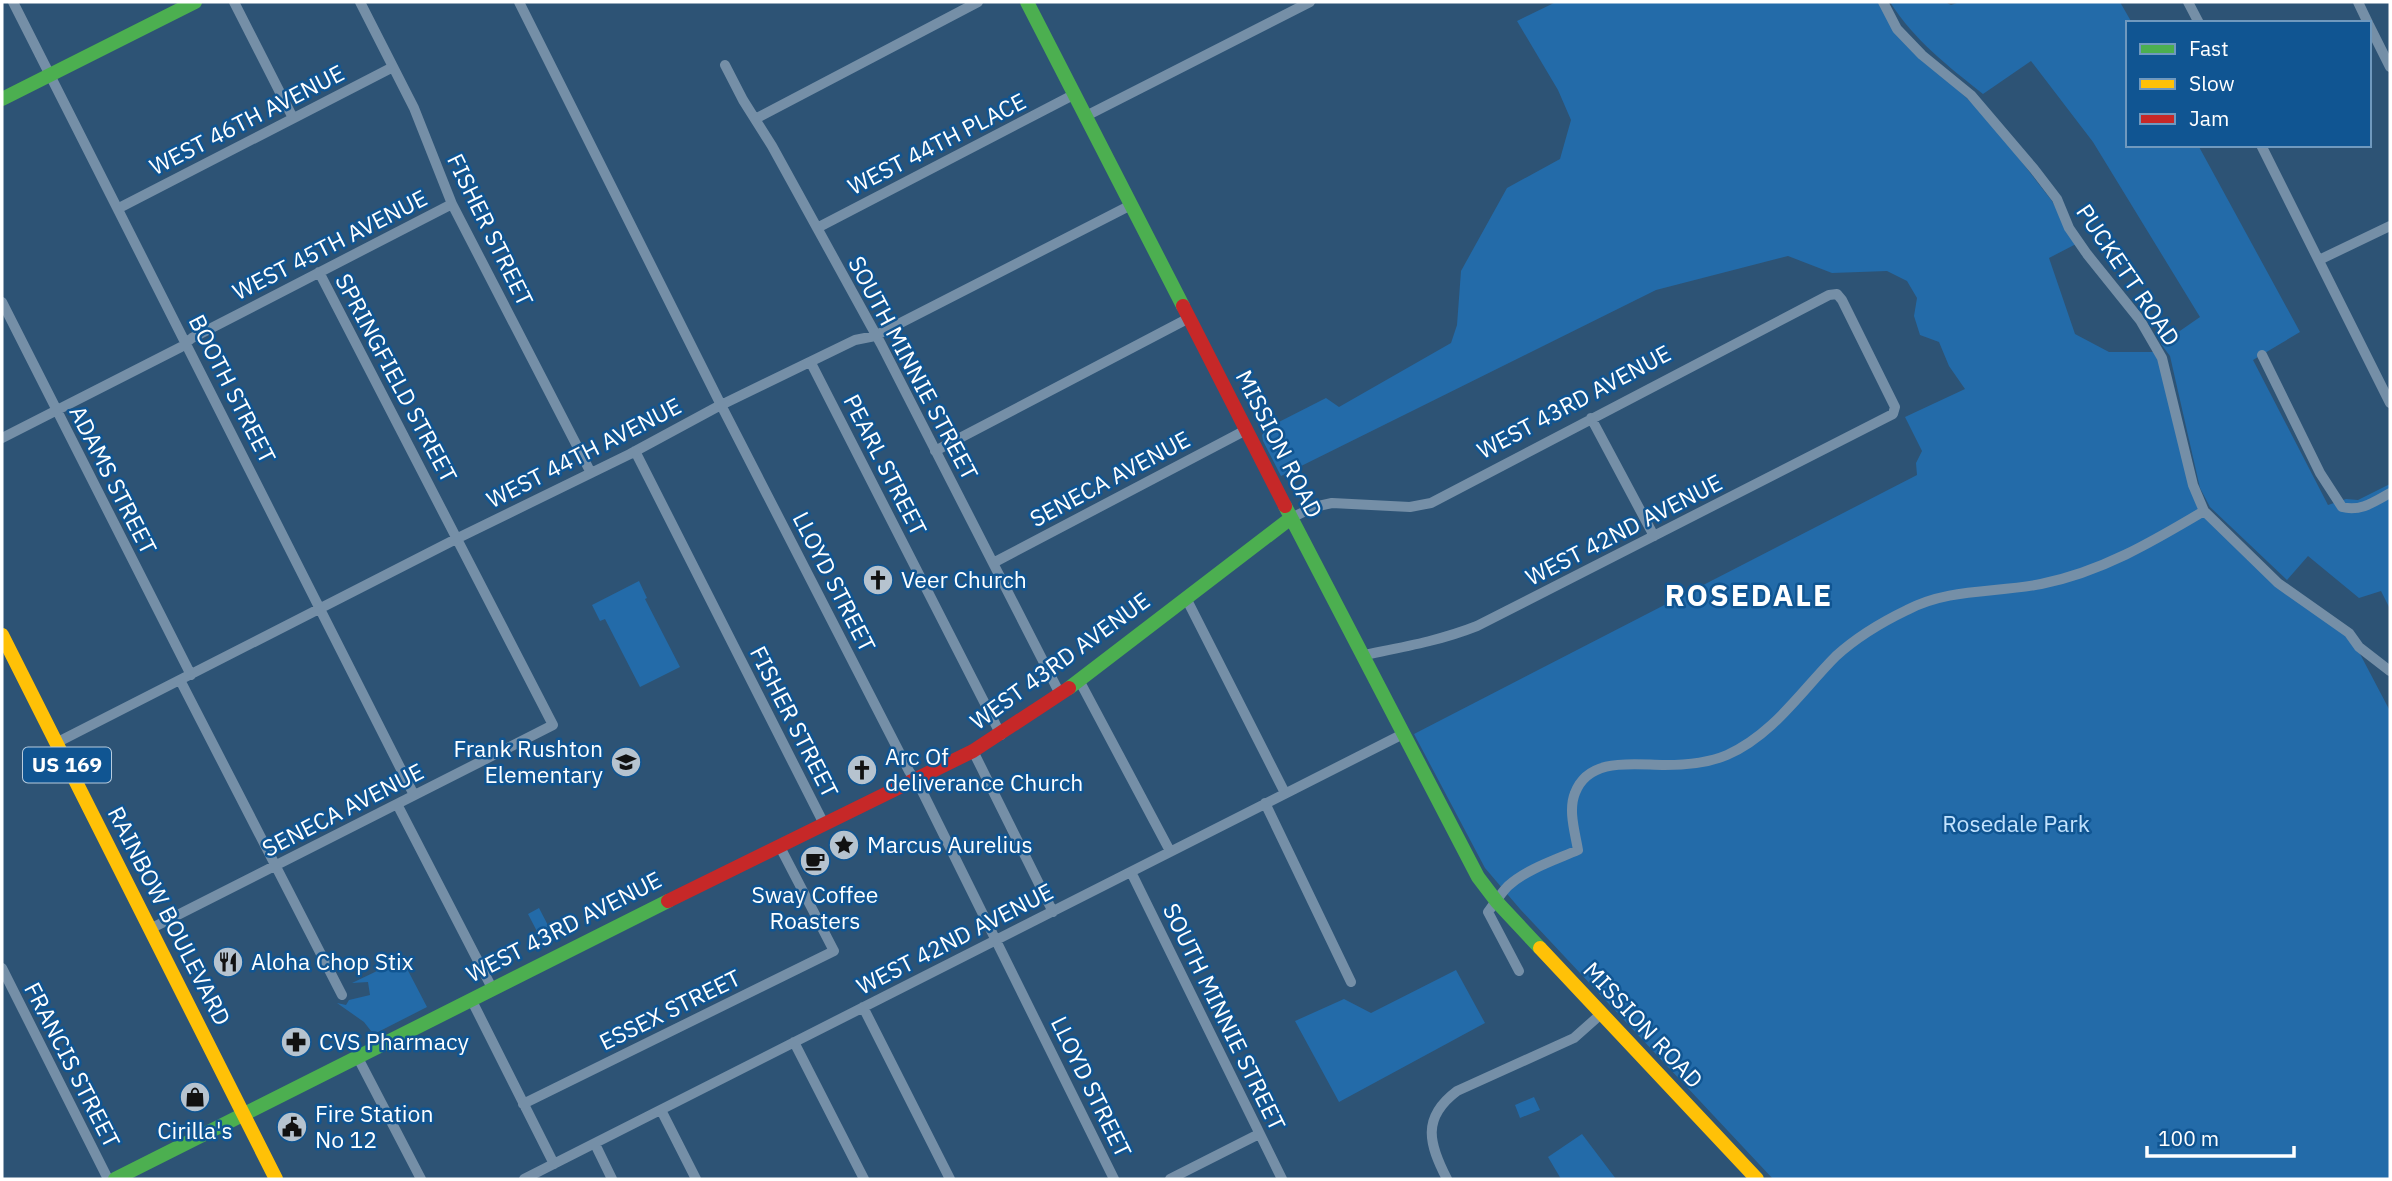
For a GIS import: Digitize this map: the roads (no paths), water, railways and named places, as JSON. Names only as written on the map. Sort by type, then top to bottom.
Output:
[{"type":"main road","name":"MISSION ROAD","points":[[1027,2],[1478,877],[1497,902],[1757,1179]]},
{"type":"main road","points":[[2,99],[186,4]]},
{"type":"main road","name":"WEST 43RD AVENUE","points":[[115,1179],[779,845],[974,751],[1060,694],[1291,518]]},
{"type":"main road","name":"RAINBOW BOULEVARD","points":[[2,635],[276,1179]]},
{"type":"street","name":"BOOTH STREET","points":[[13,2],[414,795]]},
{"type":"street","points":[[233,2],[293,118]]},
{"type":"street","name":"FISHER STREET","points":[[360,2],[414,108],[452,204],[591,474]]},
{"type":"street","name":"LLOYD STREET","points":[[519,2],[721,405],[997,940],[1114,1179]]},
{"type":"street","points":[[755,119],[978,2]]},
{"type":"street","points":[[1086,116],[1310,2]]},
{"type":"street","name":"PUCKETT ROAD","points":[[1883,2],[1898,29],[1922,55],[1971,95],[2034,169],[2057,199],[2069,228],[2087,254],[2140,320],[2162,358],[2193,485],[2204,511],[2278,583],[2349,633],[2359,647],[2390,671]]},
{"type":"street","points":[[2189,2],[2198,21]]},
{"type":"street","points":[[2358,2],[2368,21]]},
{"type":"street","points":[[2371,28],[2390,67]]},
{"type":"street","name":"SOUTH MINNIE STREET","points":[[725,65],[881,344],[1060,694]]},
{"type":"street","name":"WEST 46TH AVENUE","points":[[119,208],[393,67]]},
{"type":"street","name":"WEST 44TH PLACE","points":[[817,228],[1074,94]]},
{"type":"street","points":[[2262,147],[2390,403]]},
{"type":"street","name":"WEST 45TH AVENUE","points":[[2,438],[452,204]]},
{"type":"street","name":"WEST 44TH AVENUE","points":[[56,743],[457,538],[591,474],[721,405],[855,340],[875,335],[1131,205]]},
{"type":"street","points":[[2319,260],[2390,226]]},
{"type":"street","name":"SPRINGFIELD STREET","points":[[319,272],[553,725]]},
{"type":"street","name":"WEST 42ND AVENUE","points":[[1364,655],[1414,647],[1476,626],[1893,414],[1895,407],[1837,294]]},
{"type":"street","name":"WEST 43RD AVENUE","points":[[1291,518],[1314,507],[1332,503],[1410,507],[1431,503],[1829,295],[1837,294]]},
{"type":"street","name":"ADAMS STREET","points":[[2,302],[191,676]]},
{"type":"street","points":[[935,451],[1189,318]]},
{"type":"street","points":[[2262,355],[2320,473],[2342,507],[2363,508],[2390,493]]},
{"type":"street","name":"PEARL STREET","points":[[811,363],[1001,734]]},
{"type":"street","points":[[1591,418],[1654,536]]},
{"type":"street","name":"SENECA AVENUE","points":[[993,563],[1246,430]]},
{"type":"street","name":"FISHER STREET","points":[[635,451],[824,824]]},
{"type":"street","points":[[1519,971],[1488,915],[1488,910],[1516,880],[1545,863],[1578,850],[1572,814],[1575,792],[1587,777],[1602,768],[1622,763],[1698,763],[1727,755],[1755,738],[1793,704],[1837,656],[1882,623],[1911,607],[1940,596],[2041,584],[2104,566],[2151,544],[2204,511]]},
{"type":"street","points":[[1186,598],[1284,793]]},
{"type":"street","points":[[180,680],[342,995]]},
{"type":"street","points":[[1079,680],[1170,851]]},
{"type":"street","name":"SENECA AVENUE","points":[[150,929],[553,725]]},
{"type":"street","name":"WEST 42ND AVENUE","points":[[524,1179],[1403,734]]},
{"type":"street","points":[[974,751],[1053,912]]},
{"type":"street","points":[[1265,803],[1351,982]]},
{"type":"street","points":[[397,804],[492,988]]},
{"type":"street","name":"ESSEX STREET","points":[[523,1104],[834,951],[779,845]]},
{"type":"street","name":"SOUTH MINNIE STREET","points":[[1131,872],[1282,1179]]},
{"type":"street","name":"FRANCIS STREET","points":[[2,969],[108,1179]]},
{"type":"street","points":[[471,999],[554,1164]]},
{"type":"street","points":[[863,1007],[950,1179]]},
{"type":"street","points":[[1447,1179],[1433,1148],[1431,1128],[1444,1101],[1457,1091],[1574,1038],[1601,1014]]},
{"type":"street","points":[[794,1042],[864,1179]]},
{"type":"street","points":[[357,1056],[421,1179]]},
{"type":"street","points":[[662,1110],[696,1179]]},
{"type":"street","points":[[1170,1179],[1259,1134]]},
{"type":"street","points":[[594,1143],[612,1179]]},
{"type":"place","name":"Veer Church","points":[[878,580]]},
{"type":"place","name":"Frank Rushton Elementary","points":[[626,762]]},
{"type":"place","name":"Arc Of deliverance Church","points":[[862,770]]},
{"type":"place","name":"Marcus Aurelius","points":[[844,845]]},
{"type":"place","name":"Sway Coffee Roasters","points":[[815,861]]},
{"type":"place","name":"Aloha Chop Stix","points":[[228,962]]},
{"type":"place","name":"CVS Pharmacy","points":[[296,1042]]},
{"type":"place","name":"Cirilla's","points":[[195,1097]]},
{"type":"place","name":"Fire Station No 12","points":[[292,1127]]},
{"type":"district","name":"ROSEDALE","points":[[1749,596]]},
{"type":"park label","name":"Rosedale Park","points":[[2016,824]]}]
